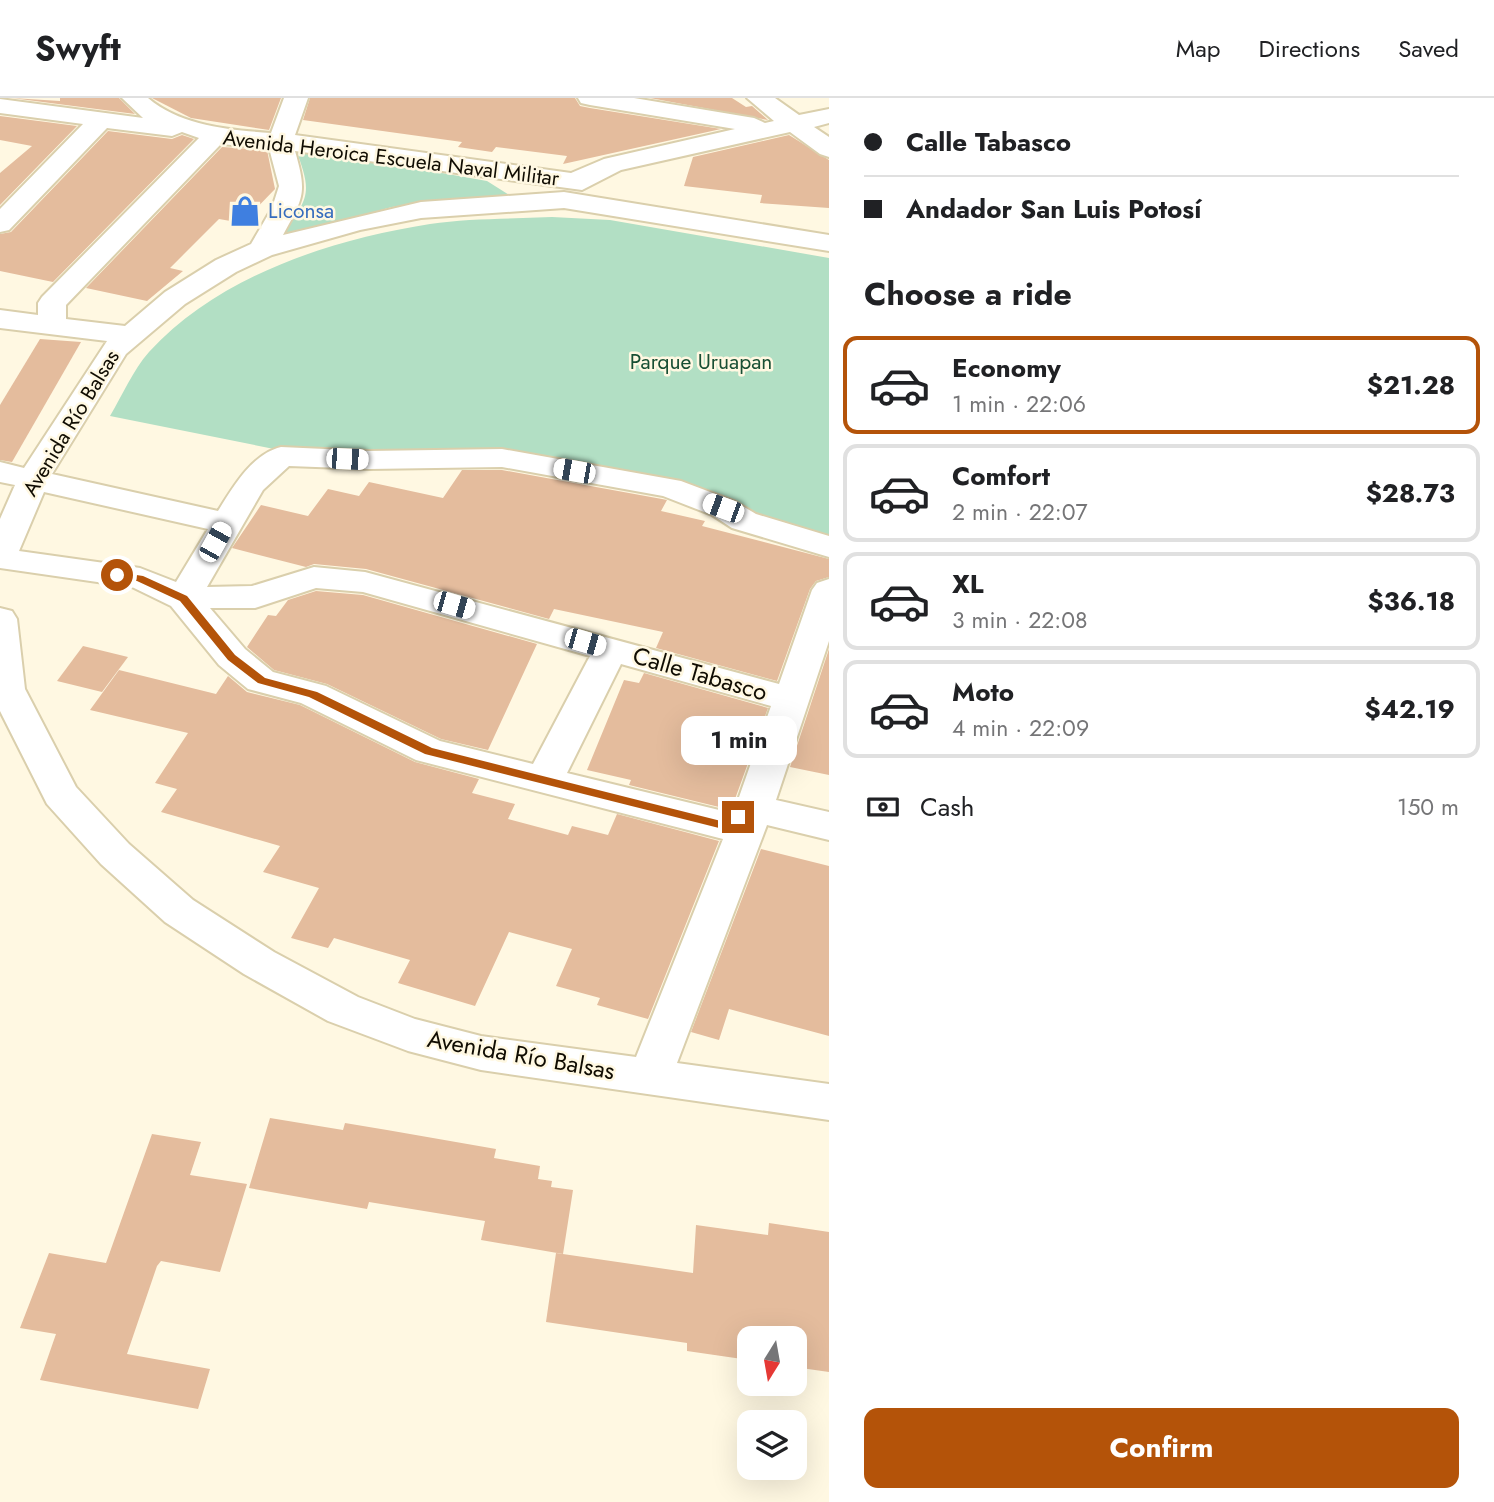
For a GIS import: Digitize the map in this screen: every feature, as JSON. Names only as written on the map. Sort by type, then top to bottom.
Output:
[{"type":"street","name":"Avenida Heroica Escuela Naval Militar","points":[[134,98],[150,112],[215,136],[280,141],[569,191],[829,243]]},
{"type":"street","points":[[262,249],[285,208],[292,186],[280,141],[296,98]]},
{"type":"street","points":[[590,98],[785,126],[829,149]]},
{"type":"street","points":[[759,98],[785,126]]},
{"type":"street","points":[[0,106],[103,118],[215,136]]},
{"type":"street","points":[[569,191],[613,163],[829,116]]},
{"type":"street","points":[[0,224],[103,118]]},
{"type":"street","points":[[52,324],[52,303],[215,136]]},
{"type":"street","name":"Avenida Heroica Escuela Naval Militar","points":[[569,191],[829,222]]},
{"type":"street","name":"Avenida Río Balsas","points":[[0,557],[34,478],[115,349],[128,335],[175,298],[262,249],[355,223],[421,210],[569,191]]},
{"type":"street","points":[[0,319],[128,335]]},
{"type":"street","points":[[829,547],[744,521],[723,508],[670,488],[502,458],[369,460],[281,456],[250,485],[183,598],[232,657],[261,681],[313,694],[429,751],[723,825],[754,808],[829,826]]},
{"type":"street","points":[[0,472],[226,523]]},
{"type":"street","name":"Calle Tabasco","points":[[0,557],[140,578],[183,598],[255,597],[314,577],[365,582],[789,699]]},
{"type":"street","points":[[650,1077],[754,808],[789,699],[819,644],[829,590]]},
{"type":"street","name":"Avenida Río Balsas","points":[[0,619],[7,689],[61,795],[115,854],[179,911],[259,963],[331,1002],[408,1034],[481,1053],[829,1102]]},
{"type":"street","points":[[544,780],[611,649]]},
{"type":"green space","points":[[295,147],[487,181],[511,196],[392,207],[282,237],[303,203],[305,194],[304,175]]},
{"type":"green space","name":"Parque Uruapan","points":[[552,217],[610,220],[829,258],[829,538],[514,453],[284,451],[110,416],[149,352],[177,325],[242,282],[315,251],[392,231],[475,220]]},
{"type":"building","points":[[12,98],[60,101],[60,98],[119,98],[135,114]]},
{"type":"building","points":[[152,98],[281,98],[269,130],[191,118]]},
{"type":"building","points":[[310,98],[575,98],[580,106],[721,129],[563,164],[567,156],[496,147],[492,152],[458,147],[462,142],[303,120]]},
{"type":"building","points":[[650,98],[732,98],[746,107],[752,106],[768,120]]},
{"type":"building","points":[[0,116],[77,126],[0,205],[0,173],[32,146],[0,140]]},
{"type":"building","points":[[108,131],[172,139],[182,135],[194,139],[53,282],[0,271],[0,234],[11,232]]},
{"type":"building","points":[[789,135],[829,160],[829,208],[760,203],[762,195],[684,186],[693,157]]},
{"type":"building","points":[[222,147],[267,150],[275,189],[242,223],[219,219],[170,268],[183,271],[147,301],[86,288]]},
{"type":"building","points":[[40,339],[81,342],[12,462],[0,460],[0,405]]},
{"type":"building","points":[[462,470],[502,470],[667,500],[661,511],[705,521],[702,526],[829,559],[829,577],[816,581],[810,589],[777,681],[656,648],[663,632],[554,609],[549,619],[366,569],[314,564],[306,567],[232,548],[261,505],[308,516],[328,489],[359,496],[369,482],[443,498]]},
{"type":"building","points":[[316,591],[363,595],[537,644],[488,750],[441,739],[327,684],[274,670],[247,647],[268,615],[276,616],[288,600]]},
{"type":"building","points":[[83,646],[128,657],[102,692],[57,681]]},
{"type":"building","points":[[829,649],[829,775],[790,767]]},
{"type":"building","points":[[119,670],[216,694],[228,676],[247,692],[300,705],[415,762],[479,779],[472,793],[515,804],[508,819],[568,835],[572,826],[608,835],[617,814],[719,841],[648,1019],[597,1005],[600,998],[556,986],[572,949],[509,932],[475,1006],[398,983],[410,960],[334,938],[328,948],[291,938],[319,888],[263,872],[280,846],[161,812],[177,789],[155,783],[188,733],[90,710]]},
{"type":"building","points":[[644,673],[768,708],[735,799],[719,807],[629,785],[631,780],[587,770],[624,680],[639,683]]},
{"type":"building","points":[[761,849],[829,866],[829,1036],[729,1009],[719,1040],[691,1032]]},
{"type":"building","points":[[270,1118],[343,1130],[345,1123],[496,1149],[494,1158],[540,1166],[538,1179],[552,1181],[551,1187],[573,1190],[563,1254],[481,1240],[485,1221],[369,1202],[367,1209],[249,1188]]},
{"type":"building","points":[[152,1134],[201,1142],[190,1175],[247,1184],[220,1272],[161,1261],[127,1354],[210,1369],[198,1409],[40,1380],[56,1334],[20,1328],[49,1253],[106,1263]]},
{"type":"building","points":[[769,1223],[829,1232],[829,1372],[807,1369],[807,1326],[737,1326],[737,1358],[687,1351],[687,1343],[546,1322],[556,1253],[693,1273],[696,1225],[768,1235]]},
{"type":"place","name":"Liconsa","points":[[245,211]]},
{"type":"route","points":[[117,575],[140,578],[183,598],[232,657],[261,681],[313,694],[429,751],[723,825],[738,817]]}]
